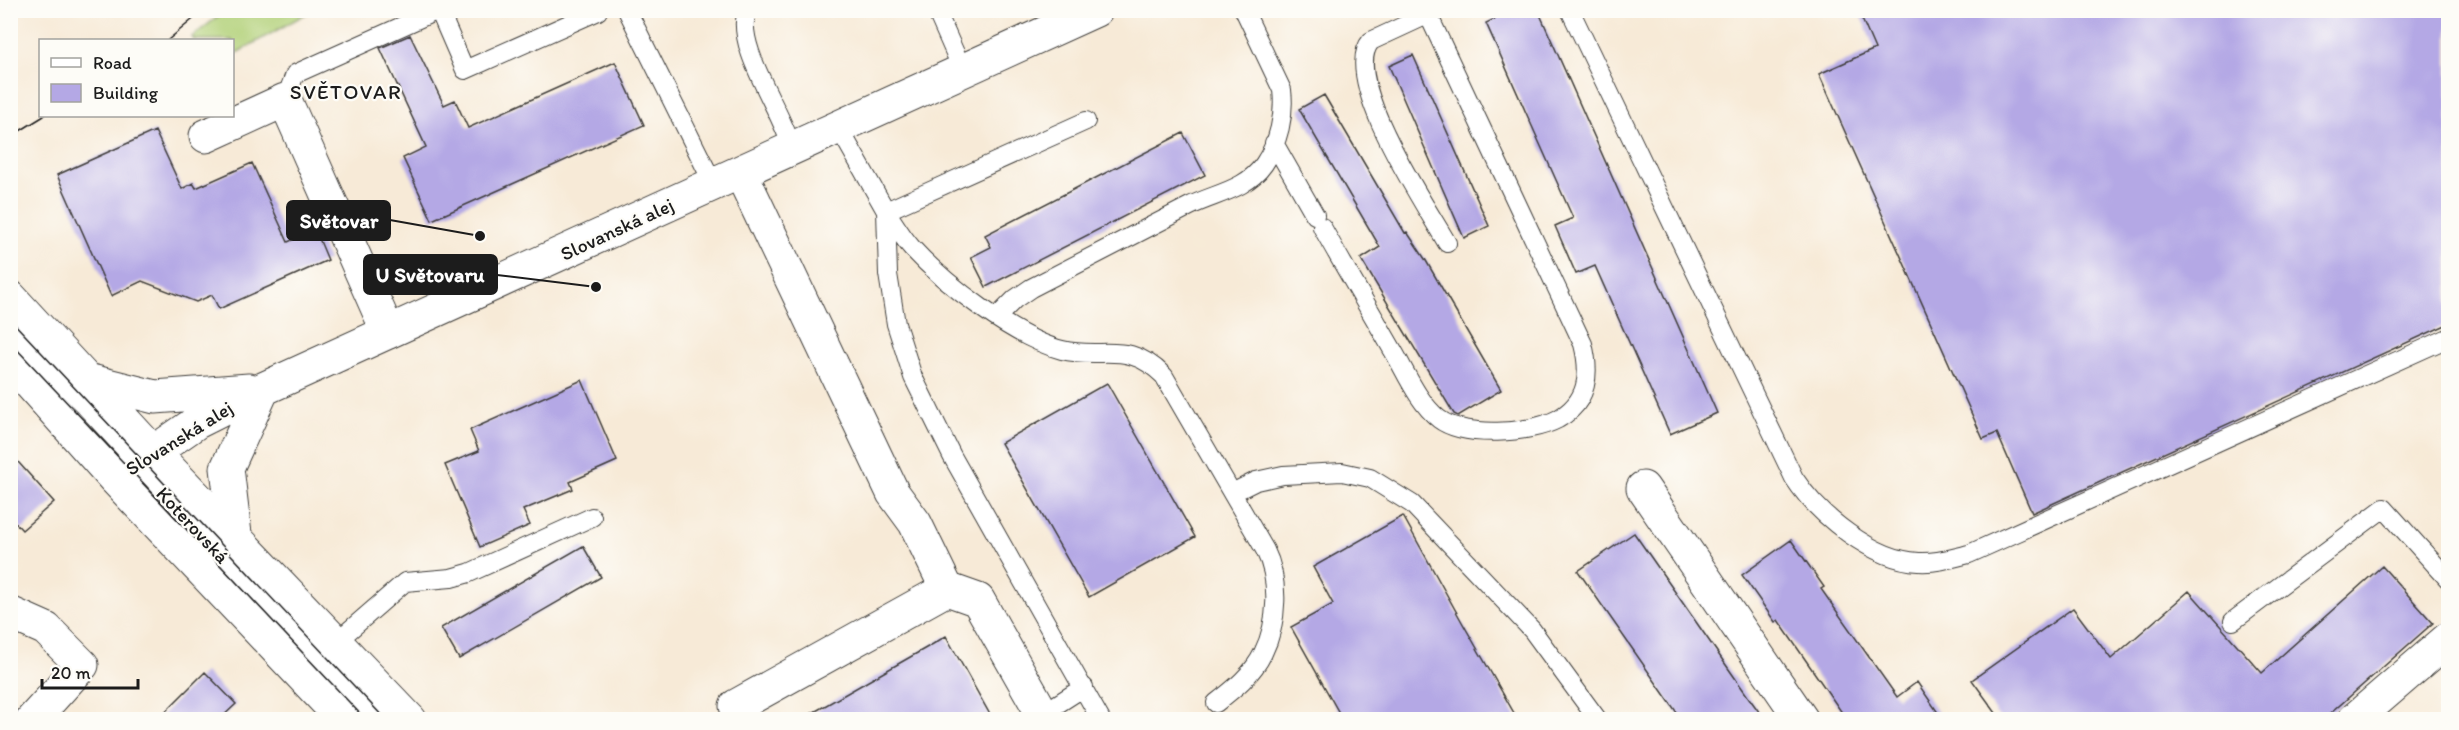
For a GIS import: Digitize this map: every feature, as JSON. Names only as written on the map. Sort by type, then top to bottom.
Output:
[{"type":"street","name":"Slovanská alej","points":[[135,465],[197,422],[263,389],[1096,10]]},
{"type":"street","points":[[206,136],[285,99],[388,332]]},
{"type":"street","points":[[728,179],[892,493],[915,524],[947,589],[978,600],[1044,717]]},
{"type":"street","points":[[10,297],[87,380],[135,465]]},
{"type":"street","points":[[10,361],[135,465]]},
{"type":"street","points":[[87,380],[155,397],[263,389],[227,468],[235,534]]},
{"type":"street","name":"Koterovská","points":[[135,465],[235,534],[410,720]]},
{"type":"street","name":"Koterovská","points":[[135,465],[344,720]]},
{"type":"street","points":[[1643,488],[1802,720]]},
{"type":"street","points":[[740,713],[947,589]]},
{"type":"street","points":[[10,613],[46,629],[82,665],[32,720]]},
{"type":"street","points":[[2354,720],[2448,639]]},
{"type":"lane","points":[[285,99],[295,74],[439,10],[465,70],[598,11]]},
{"type":"lane","points":[[627,10],[728,179]]},
{"type":"lane","points":[[747,10],[744,18],[745,44],[775,103],[792,149]]},
{"type":"lane","points":[[936,10],[963,71]]},
{"type":"lane","points":[[997,317],[1015,299],[1031,288],[1193,205],[1227,194],[1246,182],[1264,164],[1283,116],[1282,90],[1244,10]]},
{"type":"lane","points":[[1570,10],[1794,478],[1824,513],[1865,543],[1891,556],[1920,562],[1969,554],[2448,338]]},
{"type":"lane","points":[[1274,143],[1417,392],[1440,420],[1458,429],[1473,431],[1527,429],[1555,420],[1576,404],[1588,382],[1588,363],[1583,345],[1431,12],[1371,41],[1365,52],[1364,68],[1369,94],[1382,128],[1447,243]]},
{"type":"lane","points":[[886,211],[1086,121]]},
{"type":"lane","points":[[839,128],[886,211],[910,246],[926,263],[1020,333],[1062,350],[1078,353],[1120,352],[1143,358],[1164,376],[1271,561],[1274,604],[1263,654],[1249,675],[1215,703]]},
{"type":"lane","points":[[886,211],[888,274],[894,312],[901,346],[913,377],[952,456],[1101,720]]},
{"type":"lane","name":"Koterovská","points":[[10,330],[85,406],[135,465],[376,720]]},
{"type":"lane","points":[[1232,493],[1256,482],[1283,475],[1342,472],[1370,478],[1412,504],[1532,630],[1598,720]]},
{"type":"lane","points":[[2233,621],[2384,508],[2448,579]]},
{"type":"lane","points":[[336,642],[405,582],[451,578],[469,573],[591,518]]},
{"type":"lane","points":[[1044,717],[1084,687]]},
{"type":"green space","points":[[225,10],[311,11],[234,54],[234,39],[193,39],[192,37]]},
{"type":"building","points":[[1513,10],[1538,10],[1717,413],[1670,434],[1595,266],[1576,274],[1555,226],[1573,218],[1486,23]]},
{"type":"building","points":[[1858,10],[2448,10],[2448,324],[2032,513],[1997,433],[1983,439],[1819,74],[1875,49]]},
{"type":"building","points":[[410,35],[444,105],[455,100],[468,128],[615,62],[644,125],[432,220],[403,158],[426,147],[380,48]]},
{"type":"building","points":[[1413,55],[1489,226],[1464,238],[1389,66]]},
{"type":"building","points":[[1324,95],[1405,233],[1407,232],[1425,259],[1501,390],[1458,416],[1454,414],[1361,259],[1380,247],[1299,109]]},
{"type":"building","points":[[155,131],[182,189],[193,183],[196,188],[252,163],[288,242],[315,229],[328,260],[219,309],[212,295],[196,302],[142,281],[111,296],[57,175]]},
{"type":"building","points":[[1183,133],[1205,175],[986,287],[971,257],[991,247],[985,235]]},
{"type":"building","points":[[582,380],[617,461],[570,482],[573,489],[523,510],[530,525],[480,547],[445,465],[479,451],[470,430]]},
{"type":"building","points":[[1107,383],[1195,537],[1089,597],[1001,443]]},
{"type":"building","points":[[10,453],[54,502],[22,530],[10,517]]},
{"type":"building","points":[[1403,516],[1518,720],[1343,720],[1291,627],[1333,604],[1313,567]]},
{"type":"building","points":[[1634,533],[1765,720],[1682,720],[1578,571]]},
{"type":"building","points":[[1791,540],[1824,587],[1821,589],[1897,697],[1917,682],[1943,720],[1847,720],[1778,620],[1775,622],[1742,575]]},
{"type":"building","points":[[583,546],[601,577],[459,659],[441,628]]},
{"type":"building","points":[[2382,566],[2433,623],[2323,720],[2001,720],[1972,680],[2073,608],[2111,659],[2189,591],[2262,673]]},
{"type":"building","points":[[946,636],[993,720],[800,720],[933,644]]},
{"type":"building","points":[[205,672],[236,704],[219,720],[157,720]]},
{"type":"tram line","points":[[169,39],[204,10]]},
{"type":"tram line","points":[[10,137],[42,117]]},
{"type":"tram line","points":[[10,319],[386,720]]},
{"type":"tram line","points":[[10,342],[366,720]]},
{"type":"place","name":"Světovar","points":[[480,236]]},
{"type":"place","name":"U Světovaru","points":[[596,287]]},
{"type":"district","name":"SVĚTOVAR","points":[[346,91]]}]
